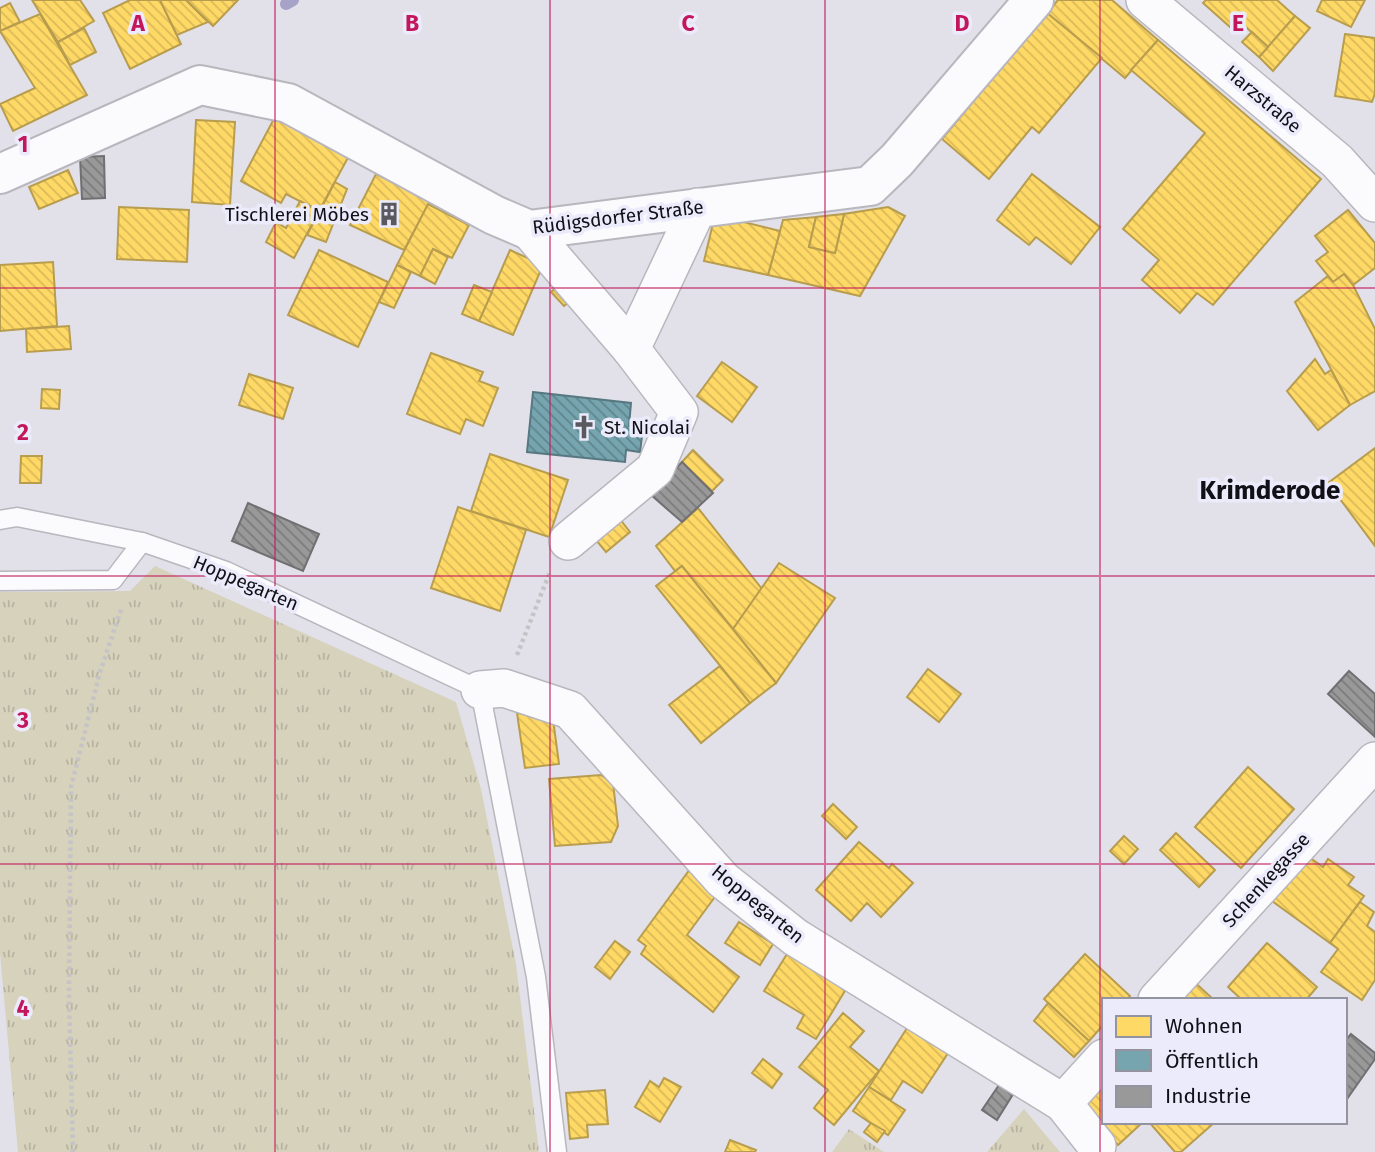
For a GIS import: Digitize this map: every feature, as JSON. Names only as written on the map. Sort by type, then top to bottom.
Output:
[{"type":"street","name":"Rüdigsdorfer Straße","points":[[0,174],[200,85],[288,103],[494,215],[529,230],[870,186],[897,160],[1034,0]]},
{"type":"street","name":"Harzstraße","points":[[1145,0],[1337,161],[1375,203]]},
{"type":"street","points":[[631,348],[698,207]]},
{"type":"street","points":[[529,230],[631,348],[679,412],[655,469],[568,541]]},
{"type":"street","name":"Hoppegarten","points":[[492,689],[570,710],[723,880],[795,937],[1063,1103],[1100,1149]]},
{"type":"street","name":"Schenkegasse","points":[[1159,998],[1375,761]]},
{"type":"street","points":[[1063,1103],[1102,1060]]},
{"type":"lane","name":"Hoppegarten","points":[[0,520],[17,517],[142,542],[226,570],[492,689]]},
{"type":"lane","points":[[0,581],[113,580],[142,542]]},
{"type":"lane","points":[[492,689],[536,977],[557,1152]]},
{"type":"path","points":[[492,689],[568,541]]},
{"type":"path","points":[[74,1152],[69,995],[71,787],[100,672],[125,596],[113,580]]},
{"type":"green space","points":[[155,566],[456,702],[481,789],[516,964],[539,1152],[18,1152],[0,953],[0,592],[130,591]]},
{"type":"green space","points":[[1024,1109],[1060,1152],[987,1152]]},
{"type":"green space","points":[[849,1129],[884,1152],[832,1152]]},
{"type":"building: Wohnen","points":[[32,0],[80,0],[94,21],[58,42]]},
{"type":"building: Wohnen","points":[[130,0],[160,0],[181,44],[130,69],[103,13]]},
{"type":"building: Wohnen","points":[[160,0],[186,0],[208,22],[177,35]]},
{"type":"building: Wohnen","points":[[186,0],[238,0],[213,26]]},
{"type":"building: Wohnen","points":[[1058,0],[1112,0],[1158,40],[1125,78],[1047,13]]},
{"type":"building: Wohnen","points":[[1206,0],[1277,0],[1295,16],[1268,47],[1237,19],[1230,27],[1203,3]]},
{"type":"building: Wohnen","points":[[1322,0],[1365,0],[1351,27],[1317,11]]},
{"type":"building: Wohnen","points":[[10,3],[20,22],[0,31],[0,8]]},
{"type":"building: Wohnen","points":[[1047,13],[1102,58],[1039,133],[1032,127],[989,179],[942,139]]},
{"type":"building: Wohnen","points":[[40,14],[87,95],[13,131],[0,104],[35,88],[0,31]]},
{"type":"building: Wohnen","points":[[1295,16],[1310,28],[1273,71],[1259,57]]},
{"type":"building: Wohnen","points":[[84,28],[96,52],[70,65],[58,42]]},
{"type":"building: Wohnen","points":[[1252,32],[1268,47],[1259,57],[1242,42]]},
{"type":"building: Wohnen","points":[[1345,34],[1375,38],[1375,93],[1372,102],[1335,96]]},
{"type":"building: Wohnen","points":[[1158,40],[1321,179],[1213,305],[1197,293],[1180,313],[1142,280],[1159,260],[1123,229],[1205,133],[1131,70]]},
{"type":"building: Wohnen","points":[[276,115],[350,154],[319,211],[286,194],[281,203],[241,181]]},
{"type":"building: Wohnen","points":[[196,120],[235,122],[230,205],[192,202]]},
{"type":"building: Wohnen","points":[[68,170],[78,193],[39,209],[29,187]]},
{"type":"building: Wohnen","name":"Tischlerei Möbes","points":[[376,174],[430,201],[404,250],[350,225]]},
{"type":"building: Wohnen","points":[[1032,174],[1100,227],[1071,264],[1036,237],[1029,245],[997,220]]},
{"type":"building: Wohnen","points":[[335,182],[347,189],[326,242],[307,235]]},
{"type":"building: Wohnen","points":[[300,201],[319,211],[294,258],[266,242],[276,222],[286,228]]},
{"type":"building: Wohnen","points":[[428,204],[469,225],[452,258],[433,249],[420,276],[397,265]]},
{"type":"building: Wohnen","points":[[119,207],[189,210],[187,262],[117,259]]},
{"type":"building: Wohnen","points":[[888,207],[905,216],[860,296],[768,275],[783,220],[816,217],[809,247],[835,253],[844,214]]},
{"type":"building: Wohnen","points":[[1348,210],[1375,243],[1375,268],[1353,285],[1344,274],[1333,282],[1316,261],[1328,252],[1315,236]]},
{"type":"building: Wohnen","points":[[844,214],[835,253],[809,247],[816,217]]},
{"type":"building: Wohnen","points":[[715,215],[780,231],[768,275],[704,261]]},
{"type":"building: Wohnen","points":[[433,249],[448,257],[435,284],[420,276]]},
{"type":"building: Wohnen","points":[[319,250],[388,282],[358,347],[288,315]]},
{"type":"building: Wohnen","points":[[510,250],[543,265],[513,335],[479,321]]},
{"type":"building: Wohnen","points":[[53,262],[57,326],[0,331],[0,265]]},
{"type":"building: Wohnen","points":[[397,265],[411,272],[394,308],[379,302]]},
{"type":"building: Wohnen","points":[[1344,274],[1353,285],[1375,329],[1375,391],[1350,405],[1295,302],[1328,276],[1333,282]]},
{"type":"building: Wohnen","points":[[474,285],[492,292],[479,321],[462,314]]},
{"type":"building: Wohnen","points":[[559,285],[572,300],[564,306],[551,292]]},
{"type":"building: Wohnen","points":[[69,326],[71,349],[27,352],[26,329]]},
{"type":"building: Wohnen","points":[[431,353],[483,372],[479,381],[498,388],[483,426],[466,419],[460,434],[407,414]]},
{"type":"building: Wohnen","points":[[1315,359],[1325,374],[1331,370],[1350,405],[1318,430],[1287,391]]},
{"type":"building: Wohnen","points":[[722,362],[757,387],[732,422],[697,396]]},
{"type":"building: Wohnen","points":[[249,374],[293,388],[283,419],[239,405]]},
{"type":"building: Wohnen","points":[[42,389],[60,390],[59,409],[41,408]]},
{"type":"building: Wohnen","points":[[1375,448],[1375,546],[1328,483]]},
{"type":"building: Wohnen","points":[[693,450],[723,480],[712,491],[682,462]]},
{"type":"building: Wohnen","points":[[490,454],[568,480],[549,537],[471,511]]},
{"type":"building: Wohnen","points":[[21,456],[42,456],[41,483],[20,483]]},
{"type":"building: Wohnen","points":[[458,507],[526,530],[500,611],[431,588]]},
{"type":"building: Wohnen","points":[[698,508],[762,589],[733,629],[682,566],[675,571],[656,546]]},
{"type":"building: Wohnen","points":[[616,514],[630,532],[606,552],[591,534]]},
{"type":"building: Wohnen","points":[[779,563],[835,598],[776,683],[733,629]]},
{"type":"building: Wohnen","points":[[682,566],[776,683],[750,703],[656,586]]},
{"type":"building: Wohnen","points":[[720,666],[750,703],[701,743],[669,705]]},
{"type":"building: Wohnen","points":[[928,669],[961,694],[939,722],[907,697]]},
{"type":"building: Wohnen","points":[[517,713],[553,719],[559,764],[525,768]]},
{"type":"building: Wohnen","points":[[1248,767],[1294,809],[1241,868],[1195,827]]},
{"type":"building: Wohnen","points":[[601,775],[613,783],[618,826],[611,842],[555,846],[549,779]]},
{"type":"building: Wohnen","points":[[833,804],[857,827],[846,839],[822,816]]},
{"type":"building: Wohnen","points":[[1176,833],[1215,870],[1199,887],[1160,850]]},
{"type":"building: Wohnen","points":[[1124,836],[1138,849],[1124,864],[1110,851]]},
{"type":"building: Wohnen","points":[[859,842],[889,868],[892,864],[913,883],[881,917],[867,903],[851,921],[816,890]]},
{"type":"building: Wohnen","points":[[1305,854],[1323,867],[1328,859],[1354,877],[1348,885],[1364,896],[1330,943],[1272,901]]},
{"type":"building: Wohnen","points":[[693,865],[720,890],[687,935],[739,977],[713,1012],[641,954],[646,946],[638,940]]},
{"type":"building: Wohnen","points":[[1360,902],[1374,912],[1367,926],[1375,932],[1375,980],[1362,1000],[1321,972],[1338,949],[1330,943]]},
{"type":"building: Wohnen","points":[[739,922],[773,944],[760,965],[725,943]]},
{"type":"building: Wohnen","points":[[615,941],[630,952],[610,979],[595,967]]},
{"type":"building: Wohnen","points":[[1267,943],[1317,987],[1308,998],[1240,998],[1228,987]]},
{"type":"building: Wohnen","points":[[790,949],[849,984],[816,1039],[797,1028],[804,1015],[764,991]]},
{"type":"building: Wohnen","points":[[1085,954],[1130,996],[1102,998],[1102,1026],[1089,1041],[1044,999]]},
{"type":"building: Wohnen","points":[[1189,977],[1212,998],[1171,998]]},
{"type":"building: Wohnen","points":[[1048,1003],[1089,1041],[1074,1057],[1034,1021]]},
{"type":"building: Wohnen","points":[[843,1013],[864,1031],[850,1047],[879,1071],[834,1125],[814,1108],[828,1090],[799,1067]]},
{"type":"building: Wohnen","points":[[909,1025],[950,1050],[922,1093],[903,1081],[891,1100],[869,1087]]},
{"type":"building: Wohnen","points":[[763,1059],[782,1074],[772,1088],[752,1073]]},
{"type":"building: Wohnen","points":[[664,1078],[681,1087],[660,1122],[635,1107],[650,1081],[659,1087]]},
{"type":"building: Wohnen","points":[[1102,1081],[1102,1124],[1141,1124],[1118,1145],[1079,1101]]},
{"type":"building: Wohnen","points":[[869,1087],[905,1110],[888,1135],[853,1111]]},
{"type":"building: Wohnen","points":[[605,1090],[608,1124],[587,1125],[588,1137],[570,1139],[566,1093]]},
{"type":"building: Wohnen","points":[[871,1123],[885,1131],[877,1142],[864,1132]]},
{"type":"building: Wohnen","points":[[1151,1124],[1213,1124],[1181,1152],[1175,1152]]},
{"type":"building: Wohnen","points":[[730,1140],[756,1150],[725,1152]]},
{"type":"building: Öffentlich","name":"St. Nicolai","points":[[533,392],[631,403],[629,426],[643,428],[640,452],[626,450],[625,462],[527,452]]},
{"type":"building: Industrie","points":[[104,156],[105,198],[82,199],[80,157]]},
{"type":"building: Industrie","points":[[682,462],[713,493],[682,522],[651,495]]},
{"type":"building: Industrie","points":[[248,503],[319,534],[303,571],[232,541]]},
{"type":"building: Industrie","points":[[1349,671],[1375,694],[1375,737],[1328,694]]},
{"type":"building: Industrie","points":[[1351,1034],[1375,1053],[1375,1059],[1347,1099],[1347,1039]]},
{"type":"building: Industrie","points":[[1001,1082],[1015,1091],[997,1120],[982,1110]]},
{"type":"waterway","points":[[286,4],[293,0]]},
{"type":"place","name":"Tischlerei Möbes","points":[[389,214]]},
{"type":"place","name":"St. Nicolai","points":[[584,427]]},
{"type":"district","name":"Krimderode","points":[[1270,490]]}]
